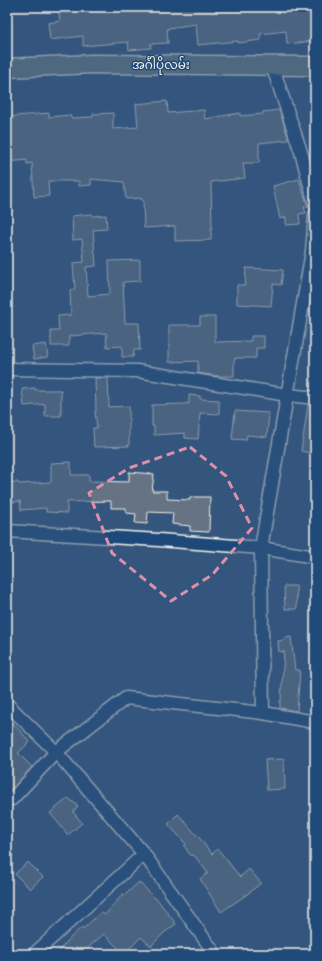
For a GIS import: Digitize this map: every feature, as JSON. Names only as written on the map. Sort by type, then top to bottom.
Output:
[{"type":"main road","name":"အင်္ဂါပိုလမ်း","points":[[7,68],[93,64],[315,66]]},
{"type":"street","points":[[272,65],[301,152],[315,204]]},
{"type":"street","points":[[263,713],[261,548],[312,251],[315,215]]},
{"type":"street","points":[[7,369],[137,371],[315,398]]},
{"type":"street","points":[[7,530],[261,548],[315,557]]},
{"type":"street","points":[[7,799],[12,799],[56,752],[126,698],[263,713],[315,722]]},
{"type":"street","points":[[7,704],[56,752],[144,854],[215,954]]},
{"type":"street","points":[[34,954],[144,854]]},
{"type":"highlighted area","points":[[190,447],[226,476],[252,528],[212,575],[171,601],[112,553],[89,493],[129,468]]},
{"type":"building","points":[[58,7],[218,7],[218,9],[234,7],[307,7],[307,11],[315,10],[315,41],[287,44],[286,31],[260,34],[261,40],[198,45],[196,24],[168,28],[168,43],[150,44],[151,48],[129,50],[128,42],[83,46],[83,36],[50,40],[48,23],[60,21]]},
{"type":"building","points":[[167,101],[168,113],[204,110],[205,119],[240,113],[240,116],[263,114],[263,112],[279,110],[288,137],[288,140],[259,143],[259,163],[243,163],[245,178],[211,182],[211,240],[175,241],[175,226],[144,228],[143,200],[141,200],[141,198],[126,199],[124,182],[91,179],[91,185],[79,186],[79,181],[48,181],[49,196],[34,197],[32,163],[27,164],[27,160],[7,162],[7,117],[49,113],[49,117],[70,115],[71,118],[93,117],[93,114],[113,113],[113,129],[138,127],[136,104]]},
{"type":"building","points":[[299,179],[308,207],[304,207],[306,213],[299,214],[300,224],[286,225],[286,217],[280,219],[273,186]]},
{"type":"building","points":[[92,214],[92,216],[106,215],[107,229],[93,230],[96,266],[86,267],[88,296],[110,294],[109,261],[140,260],[140,281],[123,282],[125,323],[139,323],[140,350],[134,350],[133,357],[122,357],[122,346],[107,347],[106,333],[69,336],[69,346],[51,346],[51,331],[59,331],[58,316],[71,315],[70,290],[75,290],[73,263],[84,262],[82,239],[73,240],[72,216]]},
{"type":"building","points":[[246,268],[283,270],[281,285],[273,284],[271,306],[237,304],[237,285],[245,285]]},
{"type":"building","points":[[200,317],[215,317],[215,342],[251,341],[251,336],[264,336],[264,348],[256,348],[256,358],[235,358],[234,376],[218,376],[198,373],[198,361],[169,362],[169,325],[200,325]]},
{"type":"building","points":[[46,344],[48,357],[34,359],[32,346]]},
{"type":"building","points":[[95,378],[108,378],[109,407],[129,406],[129,446],[94,447],[93,428],[97,428],[95,411]]},
{"type":"building","points":[[35,388],[35,390],[61,390],[61,416],[45,416],[45,404],[24,406],[22,389]]},
{"type":"building","points":[[189,395],[200,396],[200,399],[219,400],[219,414],[200,413],[198,439],[185,438],[185,433],[154,435],[154,426],[152,426],[152,405],[189,404]]},
{"type":"building","points":[[308,405],[315,406],[315,454],[301,451]]},
{"type":"building","points":[[235,411],[269,413],[267,437],[247,435],[246,440],[232,439]]},
{"type":"building","points":[[71,462],[71,475],[89,475],[89,481],[129,482],[129,472],[154,474],[152,491],[167,491],[167,499],[190,500],[190,497],[210,497],[209,532],[190,531],[190,526],[172,524],[173,513],[148,512],[147,524],[135,523],[136,514],[126,513],[126,508],[111,508],[111,501],[67,502],[67,513],[46,512],[46,508],[21,510],[20,501],[8,503],[7,483],[18,482],[19,484],[51,482],[51,463]]},
{"type":"building","points":[[284,586],[296,586],[297,609],[285,609]]},
{"type":"building","points":[[291,637],[295,670],[300,670],[297,711],[280,708],[284,651],[279,652],[278,641]]},
{"type":"building","points":[[14,724],[30,742],[18,753],[32,767],[9,792],[7,792],[7,731]]},
{"type":"building","points":[[284,759],[285,789],[267,790],[265,760]]},
{"type":"building","points":[[68,798],[78,806],[73,812],[82,823],[68,835],[50,813]]},
{"type":"building","points":[[178,814],[212,854],[218,849],[240,877],[249,869],[261,883],[221,912],[200,879],[208,873],[193,854],[191,856],[184,846],[186,844],[168,824]]},
{"type":"building","points":[[28,862],[43,877],[30,889],[15,874]]},
{"type":"building","points":[[139,882],[157,899],[176,924],[165,932],[151,946],[141,937],[124,954],[104,934],[83,954],[56,954],[82,927],[83,929],[101,912],[105,915],[123,894],[125,895]]}]
